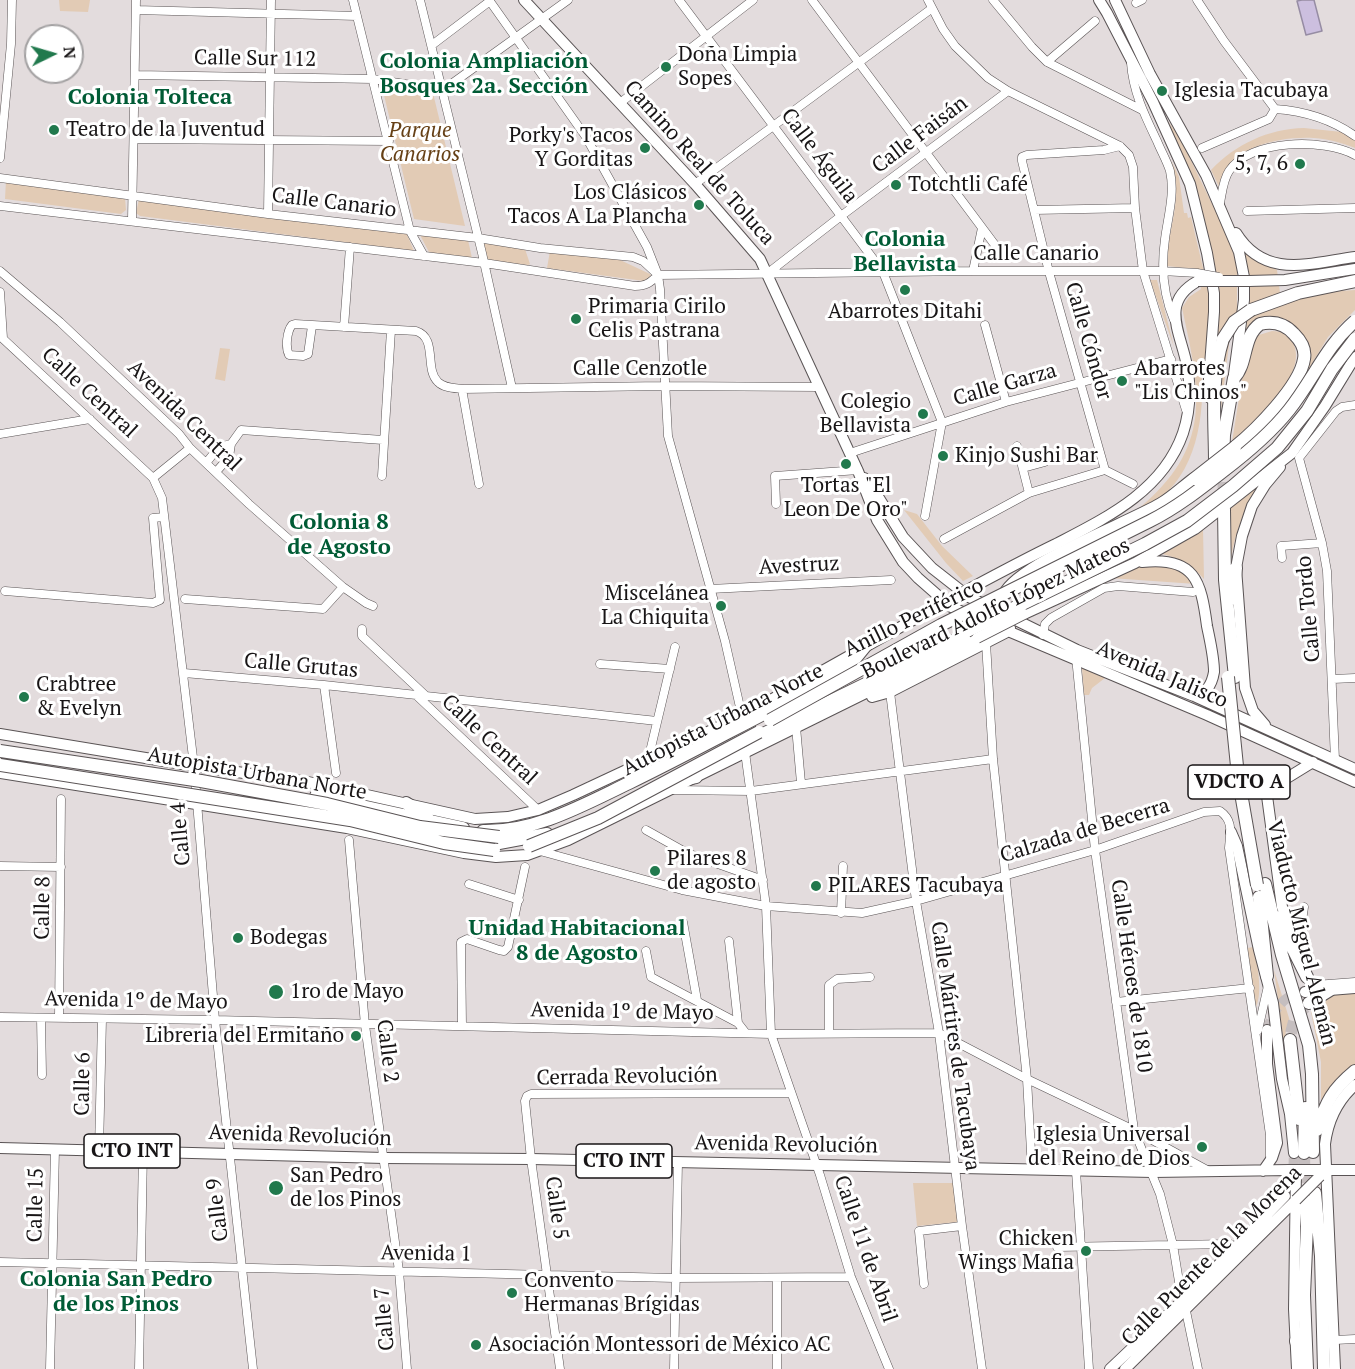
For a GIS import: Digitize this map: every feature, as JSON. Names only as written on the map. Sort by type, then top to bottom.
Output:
[{"type":"highway","points":[[999,598],[1012,583],[1030,570],[1123,521],[1161,504],[1194,479],[1235,447],[1290,388],[1304,362],[1302,345],[1285,326],[1271,323],[1260,324],[1251,334],[1240,370],[1234,378],[1224,435],[1219,468],[1214,420],[1215,378],[1222,339],[1234,322],[1251,310],[1298,293],[1355,282]]},
{"type":"highway","name":"Anillo Periférico","points":[[0,749],[190,771],[202,778],[351,802],[479,830],[498,831],[536,824],[570,811],[691,753],[819,686],[1161,521],[1188,504],[1268,438],[1294,406],[1330,350],[1355,323]]},
{"type":"highway","name":"Autopista Urbana Norte","points":[[0,749],[327,804],[420,827],[499,837],[532,831],[597,806],[708,752],[835,685],[941,625],[1182,503],[1272,430],[1298,398],[1334,342],[1355,323]]},
{"type":"highway","name":"Autopista Urbana Norte","points":[[0,765],[350,820],[444,843],[494,850],[529,846],[598,818],[806,707],[1021,605],[1174,528],[1233,486],[1277,448],[1303,417],[1332,369],[1355,339]]},
{"type":"highway","name":"Anillo Periférico","points":[[0,760],[335,813],[454,841],[500,843],[541,837],[669,786],[964,636],[1018,614],[1175,533],[1266,464],[1305,421],[1340,366],[1355,348]]},
{"type":"highway","name":"Viaducto Miguel Alemán","points":[[1231,677],[1218,576],[1220,512],[1238,776],[1273,953],[1296,1025],[1302,1052],[1306,1149]]},
{"type":"highway","points":[[1230,636],[1236,568]]},
{"type":"highway","points":[[819,686],[854,660],[867,644]]},
{"type":"highway","points":[[669,786],[696,777]]},
{"type":"highway","points":[[406,803],[436,822]]},
{"type":"highway","points":[[1260,889],[1268,979]]},
{"type":"highway","name":"Viaducto Miguel Alemán","points":[[1260,889],[1270,906],[1309,1045],[1312,1074],[1306,1149]]},
{"type":"highway","points":[[1270,906],[1307,972]]},
{"type":"highway","points":[[1307,998],[1330,990]]},
{"type":"highway","points":[[1290,1114],[1290,1037],[1306,1149]]},
{"type":"highway","points":[[1306,1149],[1327,1102],[1338,1086],[1355,1071]]},
{"type":"highway","points":[[1298,1199],[1321,1256],[1332,1367]]},
{"type":"highway","points":[[1298,1199],[1307,1226],[1304,1368]]},
{"type":"highway","points":[[1296,1341],[1304,1368]]},
{"type":"main road","name":"Camino Real de Toluca","points":[[524,0],[620,102],[753,250],[768,273],[858,470],[877,520],[892,546],[918,578],[951,607]]},
{"type":"main road","points":[[1099,0],[1130,56],[1190,184],[1204,237],[1215,303],[1209,379],[1214,420]]},
{"type":"main road","points":[[1115,0],[1150,74],[1196,154],[1220,202],[1239,252],[1244,277],[1243,311],[1234,378]]},
{"type":"main road","points":[[1224,214],[1239,238],[1250,250],[1261,258],[1280,266],[1355,257]]},
{"type":"main road","points":[[1176,326],[1175,309],[1178,300],[1197,277],[1249,281],[1285,280],[1355,269]]},
{"type":"main road","name":"Boulevard Adolfo López Mateos","points":[[0,734],[190,771],[308,782],[475,819],[508,817],[538,810],[742,716],[867,644],[938,606],[970,592],[1114,514],[1144,490],[1169,464],[1183,434],[1189,378],[1176,326]]},
{"type":"main road","name":"Boulevard Adolfo López Mateos","points":[[696,777],[796,727],[981,641],[1018,614],[1136,564],[1195,529],[1295,456],[1355,357]]},
{"type":"main road","points":[[1270,730],[1258,717],[1247,696],[1236,568],[1242,536],[1252,506],[1265,485],[1295,456]]},
{"type":"main road","name":"Camino Real de Toluca","points":[[858,470],[877,495],[903,537],[932,568],[970,592]]},
{"type":"main road","points":[[1136,564],[1156,561],[1178,565],[1191,573],[1199,584],[1204,602],[1214,672],[1208,689],[1202,695],[1194,696]]},
{"type":"main road","name":"Avenida Jalisco","points":[[970,592],[1018,614],[1043,635],[1076,654],[1355,782]]},
{"type":"main road","name":"Avenida Jalisco","points":[[951,607],[1007,632],[1194,696],[1355,769]]},
{"type":"main road","points":[[834,709],[890,692],[981,641],[1007,632],[1018,614]]},
{"type":"main road","name":"Viaducto Miguel Alemán","points":[[1307,972],[1282,907],[1267,796],[1274,786],[1313,762]]},
{"type":"main road","points":[[0,773],[347,828],[464,853],[496,857],[527,855],[568,840],[669,786]]},
{"type":"main road","name":"Viaducto Miguel Alemán","points":[[1231,832],[1237,846],[1259,950],[1268,979],[1282,1079],[1290,1114]]},
{"type":"main road","points":[[1330,990],[1355,988]]},
{"type":"main road","points":[[1262,1033],[1277,1138],[1275,1153],[1266,1167]]},
{"type":"main road","points":[[1329,1341],[1322,1172],[1329,1124],[1340,1101],[1355,1085]]},
{"type":"main road","name":"Calle Puente de la Morena","points":[[1290,1114],[1306,1149]]},
{"type":"main road","name":"Avenida Revolución","points":[[0,1148],[1076,1171],[1209,1172],[1266,1167],[1291,1174],[1355,1170]]},
{"type":"main road","name":"Calle Puente de la Morena","points":[[1110,1369],[1184,1305],[1298,1199],[1322,1172]]},
{"type":"main road","points":[[1291,1174],[1298,1199],[1296,1341]]},
{"type":"main road","name":"Calle Puente de la Morena","points":[[1200,1284],[1205,1270],[1291,1174]]},
{"type":"main road","name":"Calle Puente de la Morena","points":[[1125,1369],[1184,1305],[1200,1284],[1298,1199]]},
{"type":"street","points":[[0,158],[11,44],[12,0]]},
{"type":"street","points":[[132,220],[136,0]]},
{"type":"street","points":[[268,214],[271,0]]},
{"type":"street","points":[[353,0],[410,231],[424,256]]},
{"type":"street","points":[[420,0],[513,388]]},
{"type":"street","points":[[443,90],[568,0]]},
{"type":"street","name":"Calle Águila","points":[[680,0],[883,272],[942,422]]},
{"type":"street","points":[[620,102],[753,0]]},
{"type":"street","points":[[812,0],[998,249]]},
{"type":"street","points":[[928,0],[931,9],[949,37],[969,61],[988,78],[1008,91],[1120,146],[1129,155],[1133,167],[1135,207],[1143,271],[1187,412]]},
{"type":"street","points":[[993,0],[1047,62],[1142,110]]},
{"type":"street","points":[[1197,0],[1224,41],[1275,109],[1308,113],[1355,136]]},
{"type":"street","points":[[432,45],[489,1],[586,137],[646,247],[658,275],[660,289],[666,421],[672,452],[724,638],[742,716]]},
{"type":"street","points":[[695,184],[931,9]]},
{"type":"street","points":[[136,10],[357,16]]},
{"type":"street","points":[[1047,62],[1095,21]]},
{"type":"street","points":[[1130,56],[1133,86],[1170,169],[1173,197],[1162,271],[1168,307],[1176,326]]},
{"type":"street","name":"Calle Sur 112","points":[[135,75],[373,79],[443,90]]},
{"type":"street","name":"Calle Faisán","points":[[768,273],[1008,91]]},
{"type":"street","points":[[1202,148],[1269,119],[1275,109]]},
{"type":"street","points":[[135,139],[389,141]]},
{"type":"street","points":[[1220,202],[1229,171],[1255,153],[1274,147],[1310,144],[1332,147],[1355,155]]},
{"type":"street","name":"Calle Cóndor","points":[[1104,470],[1049,272],[1022,156],[1104,150],[1120,146]]},
{"type":"street","name":"Calle Canario","points":[[0,178],[268,214],[478,238],[540,248],[633,257],[643,261],[658,275],[1162,271],[1197,277]]},
{"type":"street","name":"Calle Canario","points":[[0,206],[484,263],[635,286],[650,284],[658,275]]},
{"type":"street","points":[[1034,210],[1135,207]]},
{"type":"street","points":[[1247,211],[1355,208]]},
{"type":"street","points":[[973,271],[981,228]]},
{"type":"street","points":[[344,327],[350,248]]},
{"type":"street","name":"Avenida Central","points":[[0,271],[68,330],[179,434],[206,463],[343,587],[374,606]]},
{"type":"street","points":[[0,292],[1,337]]},
{"type":"street","points":[[312,326],[308,354],[303,357],[289,355],[287,350],[290,327],[295,324],[423,333],[427,339],[437,381],[446,386],[462,389],[479,484]]},
{"type":"street","points":[[985,325],[1006,402]]},
{"type":"street","points":[[382,476],[391,330]]},
{"type":"street","name":"Calle Central","points":[[1,337],[153,478]]},
{"type":"street","name":"Calle Garza","points":[[850,453],[1006,402],[1171,359]]},
{"type":"street","name":"Calle Cenzotle","points":[[462,389],[665,386],[819,387]]},
{"type":"street","points":[[1295,456],[1329,417],[1342,407],[1355,405]]},
{"type":"street","points":[[0,434],[90,419]]},
{"type":"street","points":[[925,516],[942,422]]},
{"type":"street","points":[[216,472],[229,457],[231,444],[241,430],[383,440]]},
{"type":"street","points":[[206,463],[219,447],[231,444]]},
{"type":"street","points":[[1017,446],[1029,494]]},
{"type":"street","points":[[153,478],[190,448]]},
{"type":"street","name":"Calle Tordo","points":[[1295,456],[1322,543],[1327,571],[1335,760]]},
{"type":"street","points":[[1023,468],[1045,462]]},
{"type":"street","points":[[776,504],[775,476],[858,470]]},
{"type":"street","points":[[944,539],[1029,494],[1104,470],[1132,484]]},
{"type":"street","name":"Calle 4","points":[[153,478],[162,498],[184,673],[190,771],[197,803],[215,1020],[229,1153]]},
{"type":"street","points":[[5,591],[153,603],[160,600],[153,518],[164,517]]},
{"type":"street","points":[[1282,558],[1281,546],[1322,543]]},
{"type":"street","name":"Avestruz","points":[[710,589],[891,580]]},
{"type":"street","points":[[185,599],[323,609],[343,587]]},
{"type":"street","points":[[1043,635],[1045,624],[1051,618],[1107,587],[1193,592]]},
{"type":"street","points":[[362,629],[362,636],[427,696]]},
{"type":"street","points":[[981,641],[1027,1079],[1032,1170]]},
{"type":"street","points":[[648,760],[675,647]]},
{"type":"street","name":"Calle Héroes de 1810","points":[[1076,654],[1095,850],[1134,1130],[1160,1194],[1173,1245],[1198,1369]]},
{"type":"street","points":[[600,664],[670,669]]},
{"type":"street","name":"Calle Grutas","points":[[184,673],[324,685],[657,721]]},
{"type":"street","points":[[1333,679],[1355,678]]},
{"type":"street","points":[[324,685],[336,773]]},
{"type":"street","name":"Calle Mártires de Tacubaya","points":[[890,692],[916,901],[939,1033],[954,1168],[982,1369]]},
{"type":"street","name":"Calle Central","points":[[416,695],[538,810]]},
{"type":"street","points":[[796,727],[801,783]]},
{"type":"street","name":"Calle 11 de Abril","points":[[745,752],[766,906],[771,1034],[820,1175],[851,1277],[889,1369]]},
{"type":"street","points":[[669,786],[751,791],[993,759]]},
{"type":"street","name":"Calle 8","points":[[59,1018],[61,799]]},
{"type":"street","name":"Calzada de Becerra","points":[[540,850],[682,890],[766,906],[842,913],[870,912],[1095,850],[1204,812],[1220,811]]},
{"type":"street","name":"Viaducto Miguel Alemán","points":[[1220,811],[1230,822],[1229,848],[1250,988],[1262,1033]]},
{"type":"street","points":[[646,830],[687,853],[763,880]]},
{"type":"street","name":"Calle 2","points":[[349,840],[365,1025],[384,1158]]},
{"type":"street","points":[[0,866],[61,867]]},
{"type":"street","points":[[842,913],[843,866]]},
{"type":"street","points":[[462,1026],[461,942],[467,939],[504,951],[508,947],[525,867]]},
{"type":"street","points":[[469,884],[519,900]]},
{"type":"street","points":[[1304,907],[1302,921],[1307,972],[1315,985],[1355,982]]},
{"type":"street","points":[[683,922],[697,1000]]},
{"type":"street","points":[[729,941],[738,1023]]},
{"type":"street","points":[[646,951],[651,977],[738,1023],[745,1032]]},
{"type":"street","points":[[830,1034],[829,985],[837,979],[870,977]]},
{"type":"street","points":[[1262,1033],[1268,979]]},
{"type":"street","points":[[1116,1002],[1250,988]]},
{"type":"street","name":"Avenida 1º de Mayo","points":[[0,1017],[771,1034],[939,1033],[1027,1079],[1134,1130],[1209,1172]]},
{"type":"street","points":[[41,1018],[42,1075]]},
{"type":"street","name":"Calle 6","points":[[99,1150],[102,1018]]},
{"type":"street","name":"Cerrada Revolución","points":[[531,1159],[525,1101],[531,1094],[790,1093]]},
{"type":"street","name":"Calle 15","points":[[50,1369],[55,1149]]},
{"type":"street","points":[[139,1369],[143,1151]]},
{"type":"street","name":"Calle 9","points":[[229,1153],[253,1369]]},
{"type":"street","name":"Calle 7","points":[[384,1158],[399,1271],[407,1369]]},
{"type":"street","name":"Calle 5","points":[[531,1159],[560,1369]]},
{"type":"street","points":[[674,1369],[678,1162]]},
{"type":"street","points":[[1076,1171],[1089,1369]]},
{"type":"street","points":[[924,1284],[919,1231],[962,1226]]},
{"type":"street","points":[[1057,1247],[1230,1244]]},
{"type":"street","name":"Avenida 1","points":[[0,1262],[675,1278],[851,1277]]},
{"type":"street","points":[[777,1279],[777,1369]]},
{"type":"street","points":[[1329,1341],[1355,1339]]},
{"type":"green space","points":[[59,0],[90,0],[88,12],[60,11]]},
{"type":"green space","name":"Parque Canarios","points":[[382,87],[433,93],[465,226],[414,219]]},
{"type":"green space","points":[[1167,120],[1179,136],[1233,247],[1237,266],[1237,312],[1224,325],[1218,336],[1217,296],[1191,179]]},
{"type":"green space","points":[[1304,128],[1342,132],[1355,140],[1355,148],[1314,138],[1271,142],[1243,153],[1232,162],[1223,173],[1219,187],[1211,170],[1231,153],[1265,135]]},
{"type":"green space","points":[[1171,160],[1179,177],[1184,213],[1187,213],[1188,218],[1191,217],[1208,289],[1210,306],[1206,368],[1201,369],[1202,405],[1189,461],[1180,477],[1168,491],[1154,502],[1137,510],[1162,487],[1179,464],[1190,442],[1195,418],[1194,367],[1182,308],[1189,297],[1201,289],[1197,269],[1166,266],[1176,201],[1175,175]]},
{"type":"green space","points":[[6,180],[125,198],[126,210],[121,214],[5,199]]},
{"type":"green space","points":[[139,199],[406,232],[414,251],[140,216],[136,213]]},
{"type":"green space","points":[[421,233],[468,240],[472,258],[430,254]]},
{"type":"green space","points":[[484,242],[525,249],[530,264],[489,261]]},
{"type":"green space","points":[[1240,244],[1251,255],[1277,270],[1280,293],[1248,305]]},
{"type":"green space","points":[[550,251],[618,259],[650,274],[651,277],[644,281],[547,268]]},
{"type":"green space","points":[[1150,280],[1157,280],[1174,347]]},
{"type":"green space","points":[[1355,290],[1355,310],[1328,337],[1308,370],[1310,357],[1287,322],[1246,333],[1247,319],[1273,308],[1300,299]]},
{"type":"green space","points":[[1272,331],[1285,334],[1294,345],[1296,358],[1293,371],[1276,398],[1232,442],[1243,373],[1254,339]]},
{"type":"green space","points":[[1230,336],[1220,418],[1218,418],[1222,359]]},
{"type":"green space","points":[[220,348],[230,349],[225,381],[215,379]]},
{"type":"green space","points":[[1266,474],[1240,522],[1229,576],[1229,506]]},
{"type":"green space","points":[[904,510],[917,514],[942,546],[973,576],[963,581]]},
{"type":"green space","points":[[1203,528],[1204,579],[1183,562],[1156,553]]},
{"type":"green space","points":[[1150,563],[1179,569],[1196,584],[1110,578],[1137,565]]},
{"type":"green space","points":[[1082,668],[1105,678],[1092,688],[1089,695],[1084,695]]},
{"type":"green space","points":[[1254,947],[1259,986],[1256,1007],[1247,948]]},
{"type":"green space","points":[[1274,970],[1294,1034],[1286,1031],[1284,1044]]},
{"type":"green space","points":[[1355,993],[1355,1066],[1321,1100],[1321,1062],[1311,1012],[1330,996]]},
{"type":"green space","points":[[913,1183],[953,1183],[958,1222],[917,1226]]},
{"type":"shaded area","points":[[1314,0],[1322,31],[1306,35],[1297,1]]},
{"type":"tunnel","points":[[1223,464],[1224,502]]},
{"type":"tunnel","points":[[1267,1030],[1272,1017],[1283,1001],[1302,992]]},
{"type":"tunnel","points":[[1291,1033],[1295,1018],[1309,1003]]},
{"type":"tunnel","points":[[1285,1196],[1293,1178],[1294,1153]]},
{"type":"tunnel","points":[[1304,1153],[1305,1199]]},
{"type":"place","name":"Doña Limpia Sopes","points":[[666,67]]},
{"type":"place","name":"Iglesia Tacubaya","points":[[1162,91]]},
{"type":"place","name":"Teatro de la Juventud","points":[[54,130]]},
{"type":"place","name":"Porky's Tacos Y Gorditas","points":[[645,148]]},
{"type":"place","name":"5, 7, 6","points":[[1300,164]]},
{"type":"place","name":"Totchtli Café","points":[[896,185]]},
{"type":"place","name":"Los Clásicos Tacos A La Plancha","points":[[699,205]]},
{"type":"place","name":"Abarrotes Ditahi","points":[[905,290]]},
{"type":"place","name":"Primaria Cirilo Celis Pastrana","points":[[576,319]]},
{"type":"place","name":"Abarrotes \"Lis Chinos\"","points":[[1122,381]]},
{"type":"place","name":"Colegio Bellavista","points":[[923,414]]},
{"type":"place","name":"Kinjo Sushi Bar","points":[[943,456]]},
{"type":"place","name":"Tortas \"El Leon De Oro\"","points":[[846,464]]},
{"type":"place","name":"Miscelánea La Chiquita","points":[[721,606]]},
{"type":"place","name":"Crabtree & Evelyn","points":[[24,697]]},
{"type":"place","name":"Pilares 8 de agosto","points":[[655,871]]},
{"type":"place","name":"PILARES Tacubaya","points":[[816,886]]},
{"type":"place","name":"Bodegas","points":[[238,938]]},
{"type":"place","name":"1ro de Mayo","points":[[276,992]]},
{"type":"place","name":"Libreria del Ermitaño","points":[[356,1036]]},
{"type":"place","name":"Iglesia Universal del Reino de Dios","points":[[1202,1147]]},
{"type":"place","name":"San Pedro de los Pinos","points":[[276,1188]]},
{"type":"place","name":"Chicken Wings Mafia","points":[[1086,1251]]},
{"type":"place","name":"Convento Hermanas Brígidas","points":[[512,1293]]},
{"type":"place","name":"Asociación Montessori de México AC","points":[[476,1345]]},
{"type":"district","name":"Colonia Ampliación Bosques 2a. Sección","points":[[484,74]]},
{"type":"district","name":"Colonia Tolteca","points":[[150,98]]},
{"type":"district","name":"Colonia Bellavista","points":[[905,252]]},
{"type":"district","name":"Colonia 8 de Agosto","points":[[339,536]]},
{"type":"district","name":"Unidad Habitacional 8 de Agosto","points":[[577,942]]},
{"type":"district","name":"Colonia San Pedro de los Pinos","points":[[116,1292]]}]
